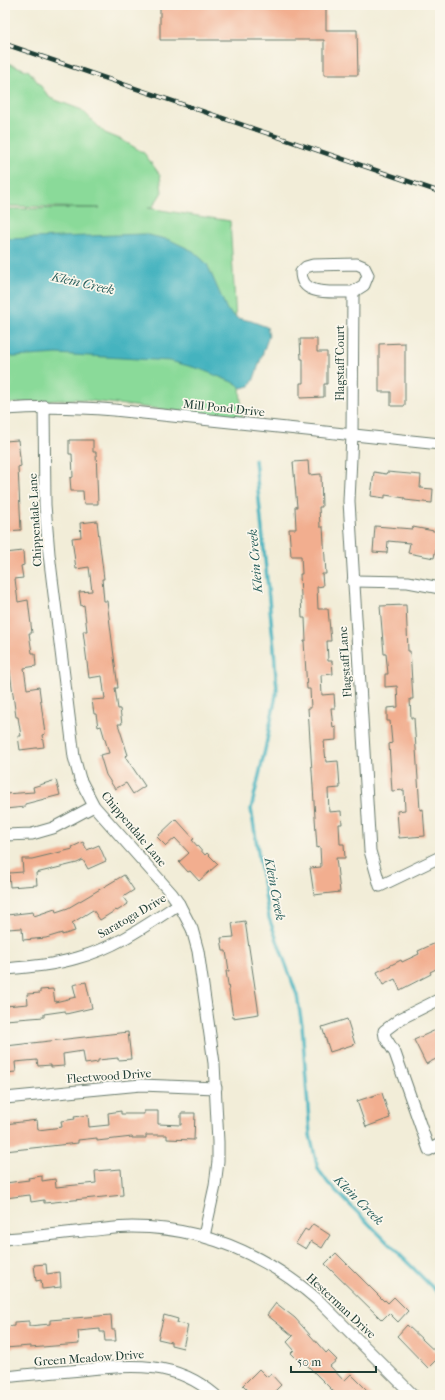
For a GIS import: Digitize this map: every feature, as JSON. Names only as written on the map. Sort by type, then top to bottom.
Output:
[{"type":"street","points":[[357,264],[364,267],[368,275],[364,285],[354,292],[312,290],[306,286],[301,278],[301,272],[306,267],[313,265],[357,264]]},
{"type":"street","name":"Flagstaff Court","points":[[352,434],[354,292]]},
{"type":"street","name":"Mill Pond Drive","points":[[5,409],[44,406],[114,410],[440,444]]},
{"type":"street","name":"Chippendale Lane","points":[[44,406],[45,505],[48,547],[74,757],[80,779],[94,806],[172,894],[179,904],[192,929],[198,951],[214,1063],[218,1142],[218,1161],[204,1236]]},
{"type":"street","name":"Flagstaff Lane","points":[[352,434],[349,501],[370,851],[380,886],[440,857]]},
{"type":"street","points":[[353,581],[408,582],[440,588]]},
{"type":"street","points":[[5,836],[32,834],[53,828],[94,806]]},
{"type":"street","name":"Saratoga Drive","points":[[5,969],[50,964],[77,958],[98,951],[125,938],[179,904]]},
{"type":"street","points":[[440,1000],[400,1018],[384,1031],[385,1037],[395,1053],[429,1150],[440,1144]]},
{"type":"street","name":"Fleetwood Drive","points":[[5,1098],[122,1086],[216,1088]]},
{"type":"street","name":"Hesterman Drive","points":[[5,1239],[133,1227],[161,1228],[204,1236],[246,1251],[290,1276],[319,1301],[413,1395]]},
{"type":"street","name":"Green Meadow Drive","points":[[5,1377],[120,1366],[148,1366],[170,1370],[181,1374],[206,1387],[215,1395]]},
{"type":"green space","points":[[5,62],[29,71],[50,98],[82,110],[105,133],[122,140],[144,153],[160,175],[162,192],[152,208],[148,208],[230,221],[242,419],[75,399],[5,404],[5,209],[100,208],[5,206]]},
{"type":"water","points":[[144,234],[170,240],[193,251],[207,264],[227,310],[237,318],[267,327],[269,335],[254,379],[250,386],[241,388],[237,384],[200,369],[170,361],[57,354],[14,357],[5,355],[5,239]]},
{"type":"building","points":[[160,5],[326,5],[326,30],[357,30],[358,75],[324,75],[324,40],[160,40]]},
{"type":"building","points":[[300,339],[317,339],[317,352],[327,352],[327,384],[324,384],[324,397],[300,398],[300,383],[303,383],[303,359],[301,359]]},
{"type":"building","points":[[405,343],[405,406],[391,406],[391,392],[379,392],[379,344]]},
{"type":"building","points":[[18,440],[21,466],[18,467],[21,530],[5,531],[5,441]]},
{"type":"building","points":[[69,440],[93,440],[93,452],[96,452],[98,504],[84,504],[83,491],[71,491],[70,478],[73,477],[72,454],[69,454]]},
{"type":"building","points":[[308,461],[309,475],[321,474],[322,507],[319,507],[320,527],[323,527],[326,574],[322,574],[323,586],[317,587],[318,609],[328,609],[331,641],[327,641],[328,661],[332,661],[333,674],[321,675],[322,695],[334,694],[335,708],[331,708],[333,728],[336,727],[336,740],[324,741],[326,762],[338,761],[340,788],[328,789],[329,812],[341,811],[342,824],[339,824],[340,844],[344,844],[345,858],[336,858],[340,892],[314,895],[310,868],[321,867],[320,847],[317,848],[311,756],[308,708],[311,708],[310,689],[307,689],[304,641],[306,641],[305,618],[302,618],[300,574],[302,574],[301,556],[291,556],[289,529],[296,529],[295,507],[297,507],[293,462]]},
{"type":"building","points":[[374,472],[386,474],[387,472],[421,475],[420,488],[433,489],[432,503],[405,500],[405,498],[385,495],[385,498],[371,496]]},
{"type":"building","points":[[97,521],[104,579],[102,579],[104,601],[107,601],[118,688],[115,688],[122,724],[118,724],[128,755],[125,756],[145,786],[133,794],[126,783],[115,789],[106,775],[100,755],[109,753],[101,726],[98,727],[92,700],[105,699],[102,676],[89,678],[83,631],[87,631],[84,605],[81,606],[79,592],[92,591],[89,567],[76,569],[72,538],[81,537],[80,523]]},
{"type":"building","points":[[375,526],[412,529],[413,527],[439,532],[434,558],[408,553],[410,543],[388,541],[387,553],[373,552]]},
{"type":"building","points":[[23,551],[24,565],[21,566],[23,578],[15,579],[18,602],[28,600],[32,633],[29,633],[32,653],[35,653],[36,666],[24,668],[27,689],[39,687],[45,734],[42,735],[44,747],[20,750],[18,736],[21,736],[18,717],[16,717],[5,634],[8,634],[5,610],[5,553]]},
{"type":"building","points":[[406,605],[408,651],[410,651],[413,699],[410,699],[411,718],[414,718],[420,810],[423,809],[425,836],[399,838],[397,811],[405,810],[404,790],[392,791],[389,744],[392,743],[390,721],[387,721],[387,708],[398,707],[397,686],[385,687],[385,674],[388,674],[386,654],[384,654],[380,606]]},
{"type":"building","points":[[56,780],[60,795],[25,804],[25,807],[5,809],[5,794],[34,792],[33,787]]},
{"type":"building","points":[[176,819],[194,839],[192,840],[205,855],[207,853],[218,864],[199,881],[179,862],[189,853],[175,838],[166,846],[157,837]]},
{"type":"building","points":[[83,842],[87,850],[99,845],[106,861],[88,869],[83,860],[77,863],[36,873],[37,885],[10,887],[9,873],[23,872],[22,859],[32,859],[73,849],[72,847]]},
{"type":"building","points":[[124,875],[134,890],[123,897],[128,904],[100,920],[93,910],[72,923],[75,931],[46,938],[23,940],[22,928],[8,929],[7,915],[33,912],[34,916],[55,909],[56,912],[68,908]]},
{"type":"building","points":[[245,921],[259,1014],[233,1018],[226,971],[229,971],[226,951],[223,951],[221,938],[234,937],[232,923]]},
{"type":"building","points":[[440,941],[440,967],[430,972],[431,974],[400,990],[395,979],[383,985],[377,972],[401,960],[402,962],[419,954],[418,951]]},
{"type":"building","points":[[86,982],[92,1008],[66,1014],[65,1011],[44,1014],[44,1017],[5,1020],[5,1006],[28,1004],[27,994],[40,993],[40,990],[53,989],[55,1002],[76,997],[73,985]]},
{"type":"building","points":[[347,1019],[355,1044],[330,1052],[322,1027]]},
{"type":"building","points":[[440,1028],[440,1057],[426,1064],[414,1040]]},
{"type":"building","points":[[128,1032],[131,1059],[118,1060],[118,1058],[98,1060],[98,1062],[85,1064],[83,1051],[63,1054],[64,1066],[38,1066],[37,1060],[15,1062],[16,1072],[5,1073],[5,1056],[7,1056],[6,1046]]},
{"type":"building","points":[[382,1093],[390,1118],[366,1127],[357,1101]]},
{"type":"building","points":[[121,1111],[121,1114],[144,1114],[144,1111],[158,1111],[158,1124],[181,1125],[181,1113],[195,1113],[194,1140],[167,1139],[167,1135],[146,1135],[146,1138],[132,1137],[97,1141],[97,1138],[78,1140],[78,1143],[5,1151],[5,1124],[37,1120],[38,1130],[62,1127],[61,1121],[88,1115],[89,1127],[109,1125],[108,1113]]},
{"type":"building","points":[[121,1169],[123,1195],[44,1203],[44,1200],[31,1202],[30,1195],[5,1198],[5,1183],[29,1180],[28,1178],[42,1176],[42,1181],[55,1179],[56,1187],[96,1183],[95,1171]]},
{"type":"building","points":[[313,1224],[330,1235],[322,1248],[311,1241],[306,1249],[296,1243],[305,1229],[308,1231]]},
{"type":"building","points":[[336,1253],[384,1301],[385,1300],[388,1303],[394,1297],[408,1311],[398,1322],[389,1313],[382,1320],[325,1264]]},
{"type":"building","points":[[46,1264],[47,1274],[60,1272],[61,1287],[42,1289],[41,1280],[36,1281],[34,1265]]},
{"type":"building","points":[[276,1303],[295,1318],[326,1353],[328,1351],[337,1360],[330,1366],[344,1381],[351,1374],[372,1395],[337,1395],[304,1362],[302,1364],[291,1353],[294,1350],[287,1342],[293,1336],[267,1315]]},
{"type":"building","points":[[111,1315],[112,1330],[115,1330],[116,1341],[105,1341],[104,1332],[100,1332],[100,1329],[78,1331],[79,1344],[30,1348],[30,1346],[5,1348],[5,1327],[14,1326],[14,1322],[29,1321],[29,1326],[50,1324],[50,1320]]},
{"type":"building","points":[[164,1315],[178,1319],[177,1323],[188,1325],[183,1348],[171,1345],[171,1342],[158,1339]]},
{"type":"building","points":[[407,1325],[440,1356],[428,1368],[397,1336]]},
{"type":"building","points":[[259,1369],[267,1377],[271,1374],[281,1385],[271,1395],[253,1395],[243,1385]]},
{"type":"waterway","name":"Klein Creek","points":[[255,460],[277,690],[251,809],[269,918],[297,995],[302,1025],[310,1135],[318,1169],[328,1183],[440,1295]]},
{"type":"railway","points":[[5,44],[440,192]]}]
